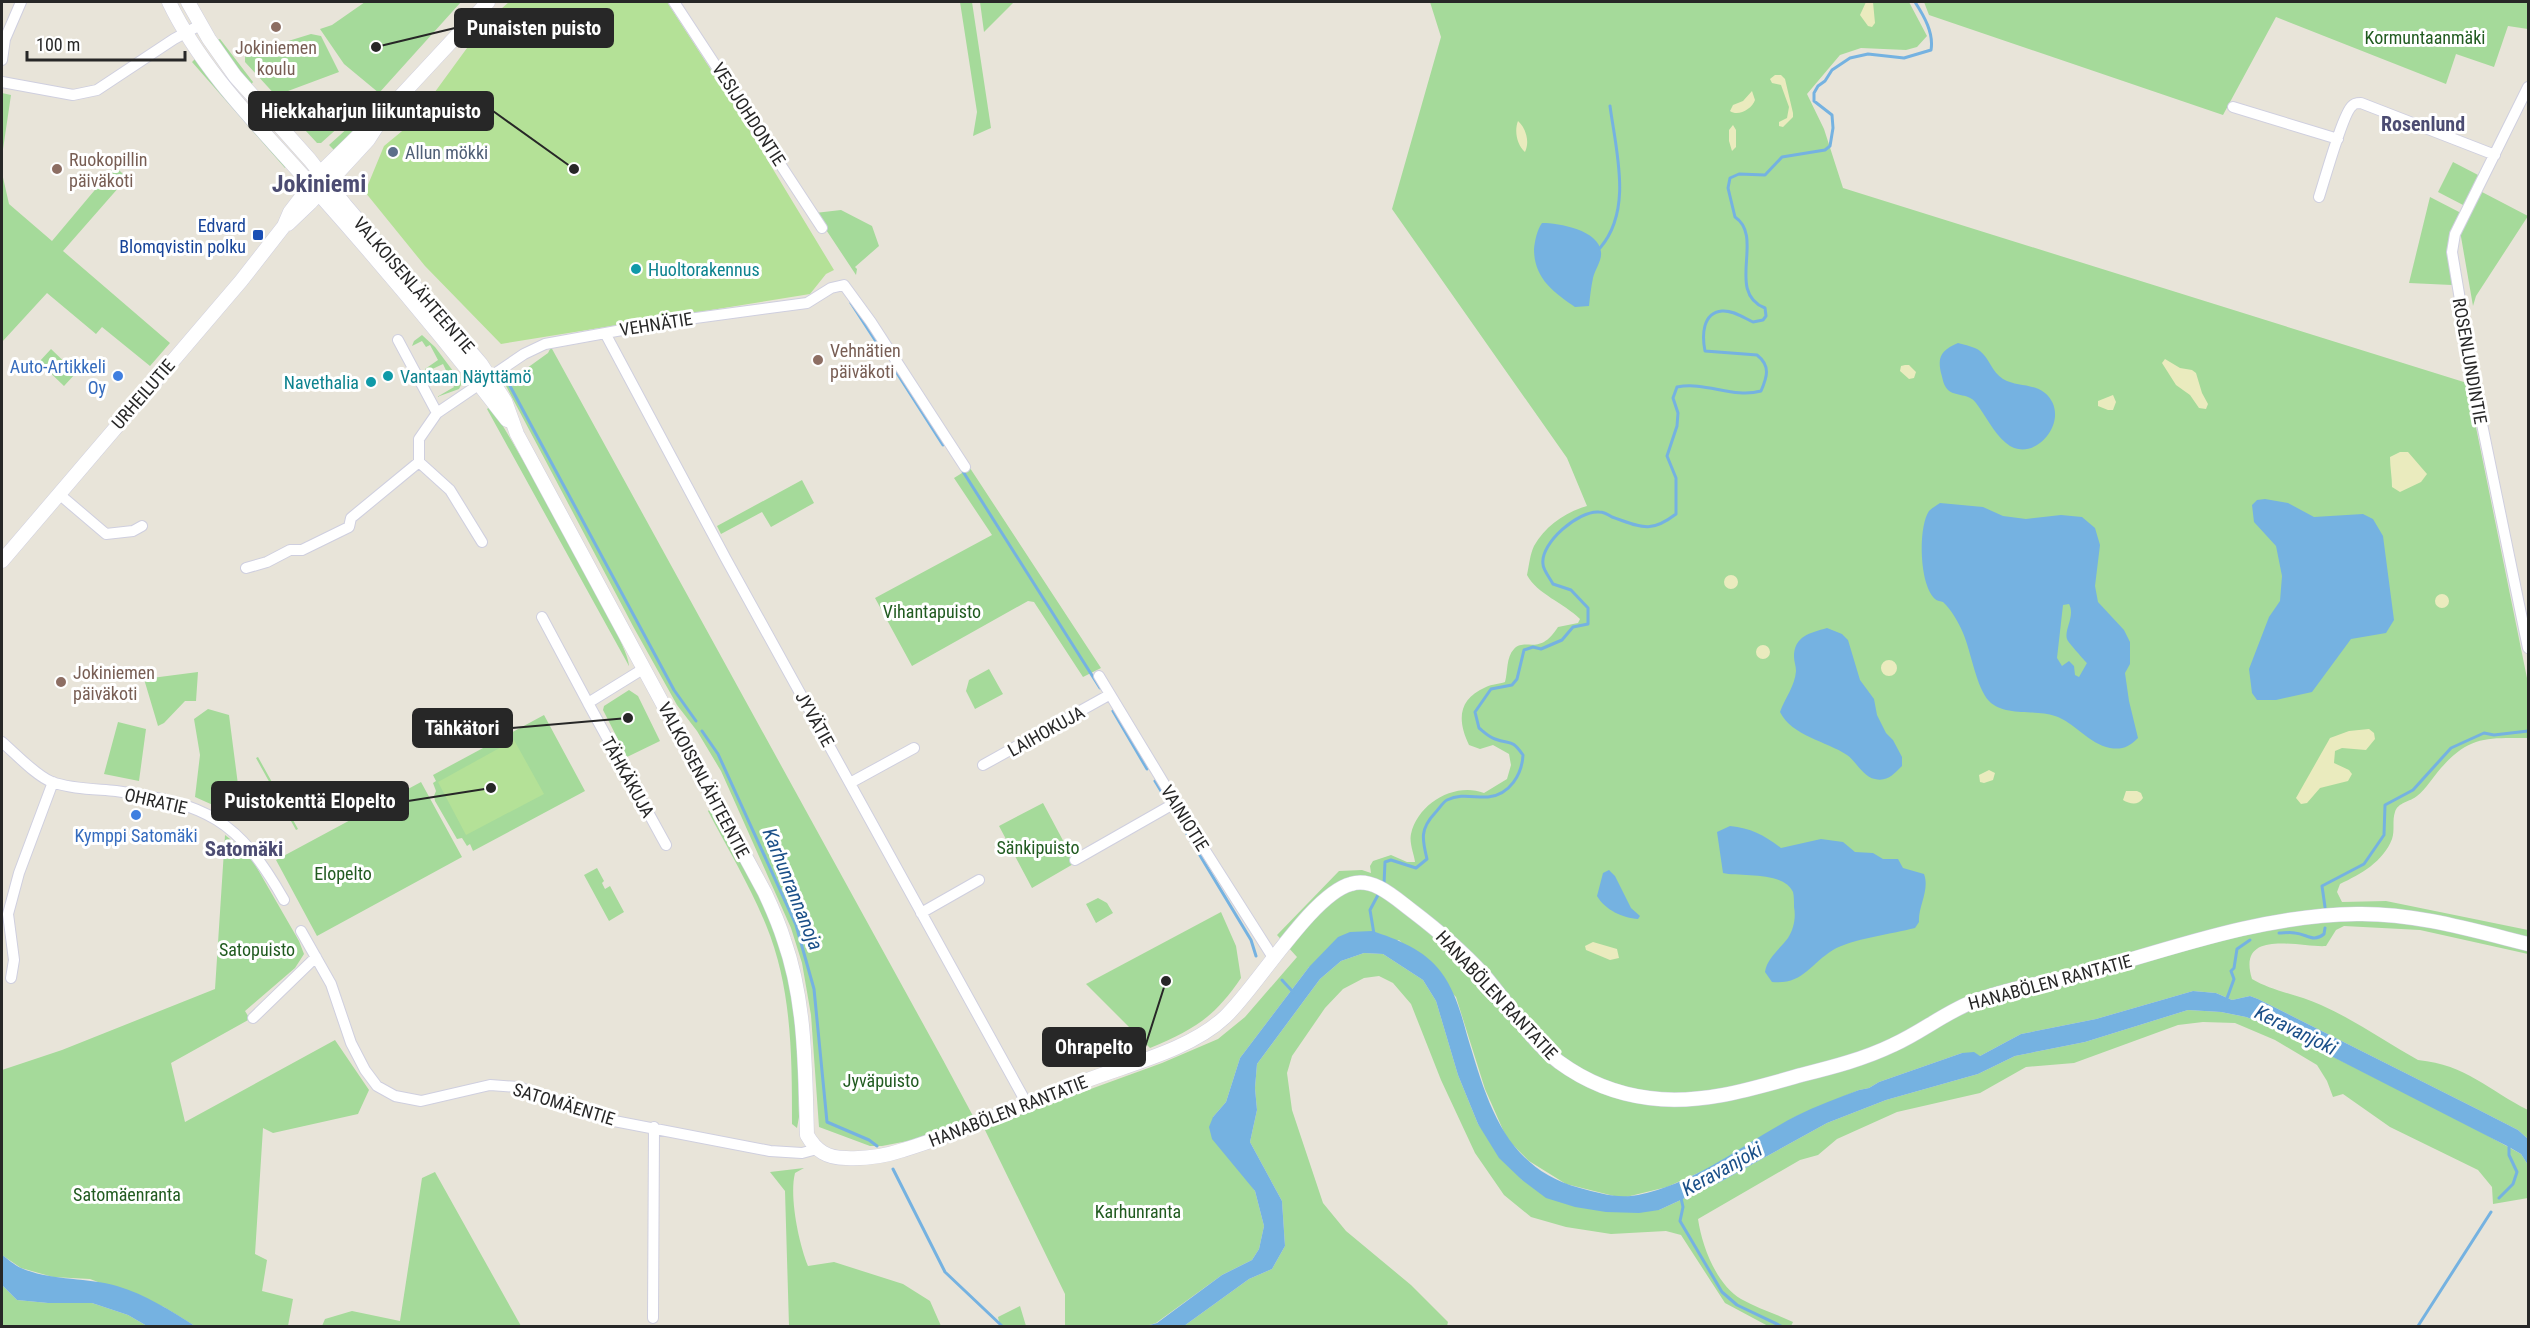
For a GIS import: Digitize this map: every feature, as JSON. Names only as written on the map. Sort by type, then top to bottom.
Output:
[{"type":"street","points":[[2,60],[4,39],[21,2]]},
{"type":"street","name":"VALKOISENLÄHTEENTIE","points":[[168,2],[184,33],[226,87],[319,183],[451,326],[486,381],[505,401],[517,434],[765,893],[785,940],[802,1021],[807,1135],[817,1149]]},
{"type":"street","name":"VALKOISENLÄHTEENTIE","points":[[188,2],[200,25],[235,76],[319,183]]},
{"type":"street","name":"URHEILUTIE","points":[[2,561],[241,281],[284,226],[296,218],[319,183],[368,140],[384,114],[488,2]]},
{"type":"street","name":"VESIJOHDONTIE","points":[[674,2],[822,228]]},
{"type":"street","points":[[2,82],[73,95],[97,90],[200,25]]},
{"type":"street","name":"ROSENLUNDINTIE","points":[[2529,87],[2456,234],[2452,252],[2476,394],[2529,648]]},
{"type":"street","points":[[2319,197],[2350,108],[2355,104],[2361,103],[2495,155]]},
{"type":"street","points":[[2233,107],[2338,139]]},
{"type":"street","name":"VEHNÄTIE","points":[[437,413],[524,354],[545,344],[807,303],[838,285],[848,288],[965,467]]},
{"type":"street","name":"JYVÄTIE","points":[[605,333],[1027,1104]]},
{"type":"street","points":[[398,340],[437,413],[419,439],[419,462],[450,490],[482,542]]},
{"type":"street","points":[[246,568],[267,562],[290,550],[302,550],[349,527],[351,518],[419,462]]},
{"type":"street","points":[[59,494],[106,534],[133,531],[142,526]]},
{"type":"street","name":"TÄHKÄKUJA","points":[[542,617],[666,845]]},
{"type":"street","points":[[588,703],[644,669]]},
{"type":"street","name":"VAINIOTIE","points":[[1099,676],[1175,803],[1274,959]]},
{"type":"street","name":"LAIHOKUJA","points":[[983,765],[1109,695]]},
{"type":"street","name":"OHRATIE","points":[[2,742],[53,782],[160,799],[212,817],[242,838],[266,868],[284,900]]},
{"type":"street","points":[[850,783],[914,748]]},
{"type":"street","points":[[11,978],[14,960],[8,914],[19,873],[53,782]]},
{"type":"street","points":[[1075,860],[1175,803]]},
{"type":"street","points":[[921,913],[979,880]]},
{"type":"street","name":"HANABÖLEN RANTATIE","points":[[817,1149],[826,1156],[850,1159],[899,1152],[1180,1045],[1205,1033],[1223,1019],[1247,994],[1274,959],[1331,895],[1351,884],[1364,883],[1374,886],[1393,897],[1461,951],[1543,1048],[1561,1064],[1581,1076],[1623,1093],[1672,1100],[1723,1095],[1832,1067],[1871,1055],[1901,1042],[1962,1006],[1981,998],[2075,976],[2252,926],[2307,917],[2358,914],[2403,917],[2447,924],[2529,944]]},
{"type":"street","name":"SATOMÄENTIE","points":[[301,931],[337,1000],[351,1043],[365,1070],[384,1091],[402,1098],[421,1101],[490,1085],[518,1087],[609,1120],[770,1151],[802,1153],[817,1149]]},
{"type":"street","points":[[252,1018],[316,957]]},
{"type":"street","points":[[653,1318],[654,1127]]},
{"type":"green space","points":[[365,2],[461,2],[379,93],[344,64],[320,29],[332,25]]},
{"type":"green space","points":[[509,2],[667,2],[739,113],[834,270],[826,274],[810,294],[501,344],[425,266],[365,192],[384,146],[413,122],[486,22]]},
{"type":"green space","points":[[960,2],[972,2],[991,128],[973,136],[977,112]]},
{"type":"green space","points":[[980,2],[1014,2],[984,32]]},
{"type":"green space","name":"Karhunranta","points":[[1430,2],[1909,2],[1927,36],[1917,47],[1906,50],[1861,48],[1840,55],[1807,94],[1824,129],[1843,188],[2467,383],[2528,683],[2528,738],[2480,741],[2461,749],[2451,757],[2420,793],[2401,804],[2397,809],[2394,815],[2392,839],[2383,854],[2363,871],[2340,884],[2337,892],[2342,902],[2386,901],[2528,930],[2528,954],[2420,930],[2344,926],[2336,930],[2326,946],[2274,944],[2262,946],[2253,952],[2250,963],[2252,979],[2334,1011],[2418,1060],[2450,1067],[2464,1073],[2528,1110],[2528,1139],[2518,1130],[2258,999],[2250,996],[2232,1000],[2216,993],[2193,991],[2096,1019],[2021,1034],[1980,1056],[1962,1053],[1879,1082],[1795,1117],[1709,1168],[1667,1187],[1622,1198],[1566,1184],[1529,1161],[1507,1139],[1485,1089],[1456,997],[1399,940],[1309,967],[1240,1058],[1226,1102],[1213,1117],[1255,1191],[1264,1226],[1259,1249],[1252,1260],[1222,1275],[1156,1323],[1146,1326],[1065,1326],[1065,1294],[984,1128],[1162,1063],[1218,1039],[1245,1017],[1297,957],[1277,935],[1339,871],[1362,870],[1371,873],[1370,866],[1373,861],[1391,855],[1407,862],[1415,862],[1411,834],[1421,813],[1439,798],[1450,793],[1473,790],[1484,793],[1507,779],[1511,765],[1509,754],[1493,745],[1480,749],[1469,745],[1462,719],[1465,704],[1477,692],[1488,686],[1505,682],[1508,660],[1514,649],[1523,645],[1539,644],[1551,636],[1558,627],[1578,623],[1580,619],[1537,588],[1527,575],[1533,549],[1544,532],[1564,516],[1587,506],[1567,458],[1392,209],[1441,37]]},
{"type":"green space","name":"Kormuntaanmäki","points":[[1924,2],[2528,2],[2528,29],[2508,26],[2494,67],[2456,54],[2446,84],[2276,17],[2223,115],[1929,15]]},
{"type":"green space","points":[[311,34],[321,36],[339,72],[288,91],[278,98],[245,62],[245,56]]},
{"type":"green space","points":[[220,39],[253,82],[251,85],[217,40]]},
{"type":"green space","points":[[195,59],[287,165],[285,168],[192,62]]},
{"type":"green space","points":[[344,91],[350,92],[361,107],[321,143],[317,143],[294,118],[291,111]]},
{"type":"green space","points":[[2,93],[11,95],[2,156]]},
{"type":"green space","points":[[361,116],[364,119],[334,150],[329,145]]},
{"type":"green space","points":[[2453,162],[2480,176],[2465,206],[2438,192]]},
{"type":"green space","points":[[115,166],[127,178],[63,251],[170,343],[150,366],[102,327],[96,334],[47,293],[2,342],[2,173],[9,204],[52,241]]},
{"type":"green space","points":[[2482,192],[2528,216],[2476,296],[2473,306],[2460,231]]},
{"type":"green space","points":[[2430,197],[2461,213],[2447,252],[2452,285],[2409,283]]},
{"type":"green space","points":[[841,210],[872,226],[879,246],[855,267],[856,275],[815,213]]},
{"type":"green space","points":[[422,335],[435,347],[462,383],[459,389],[437,397],[454,387],[443,364],[426,372],[425,369],[438,360],[430,345],[426,347],[422,341],[412,346],[414,341]]},
{"type":"green space","name":"Jyväpuisto","points":[[551,347],[973,1116],[918,1139],[882,1146],[870,1146],[819,1127],[811,1015],[802,963],[791,928],[721,771],[697,731],[677,705],[634,628],[505,384],[548,353]]},
{"type":"green space","points":[[51,349],[76,373],[64,386],[39,362]]},
{"type":"green space","points":[[491,406],[592,583],[625,650],[629,666],[487,409]]},
{"type":"green space","name":"Vihantapuisto","points":[[970,468],[1101,668],[1083,677],[1034,602],[1028,601],[912,666],[875,598],[992,535],[954,478]]},
{"type":"green space","points":[[802,480],[814,503],[771,527],[762,512],[721,534],[717,526]]},
{"type":"green space","points":[[989,669],[1003,694],[975,709],[966,691],[969,680]]},
{"type":"green space","points":[[198,672],[196,701],[185,701],[164,723],[158,726],[144,679]]},
{"type":"green space","points":[[629,690],[638,696],[660,741],[627,757],[603,710],[604,706]]},
{"type":"green space","points":[[208,709],[229,715],[241,808],[233,814],[195,797],[200,755],[194,719]]},
{"type":"green space","points":[[544,715],[585,791],[473,851],[470,844],[467,846],[462,838],[457,839],[435,801],[436,791],[433,783],[436,781],[433,775]]},
{"type":"green space","points":[[118,722],[146,729],[139,781],[104,774]]},
{"type":"green space","points":[[514,740],[544,794],[466,835],[438,782]]},
{"type":"green space","points":[[258,757],[298,829],[296,830],[256,758]]},
{"type":"green space","name":"Elopelto","points":[[421,782],[462,857],[317,936],[276,860]]},
{"type":"green space","name":"Sänkipuisto","points":[[1043,803],[1075,863],[1032,888],[999,826]]},
{"type":"green space","points":[[709,810],[728,837],[759,894],[784,956],[794,1004],[797,1036],[799,1117],[797,1128],[792,1124],[791,1048],[786,998],[775,949],[753,896]]},
{"type":"green space","name":"Satomäenranta","points":[[225,835],[249,854],[299,941],[304,954],[295,968],[245,1011],[250,1019],[171,1063],[185,1122],[335,1040],[369,1090],[358,1114],[273,1133],[263,1128],[255,1254],[267,1260],[262,1291],[293,1299],[288,1326],[195,1326],[164,1307],[90,1279],[53,1277],[21,1268],[2,1255],[2,1070],[62,1050],[215,989]]},
{"type":"green space","points":[[597,868],[604,881],[602,883],[605,889],[610,886],[624,912],[609,921],[584,875]]},
{"type":"green space","points":[[1098,898],[1107,903],[1113,913],[1096,923],[1086,904]]},
{"type":"green space","points":[[1221,912],[1236,946],[1241,978],[1212,1013],[1202,1021],[1179,1035],[1150,1048],[1086,984]]},
{"type":"green space","points":[[1364,953],[1383,954],[1423,980],[1436,1001],[1458,1075],[1478,1124],[1522,1180],[1659,1210],[1722,1181],[1827,1123],[1886,1100],[1978,1074],[2015,1056],[2085,1042],[2188,1010],[2221,1012],[2246,1017],[2276,1028],[2463,1122],[2521,1154],[2528,1165],[2528,1198],[2493,1204],[2492,1187],[2478,1170],[2390,1127],[2343,1094],[2333,1097],[2317,1065],[2275,1040],[2235,1023],[2203,1022],[2178,1025],[2074,1063],[2026,1067],[1980,1093],[1897,1112],[1837,1139],[1818,1155],[1800,1160],[1698,1219],[1707,1252],[1724,1284],[1741,1299],[1793,1322],[1791,1326],[1768,1326],[1725,1303],[1681,1235],[1666,1231],[1611,1234],[1566,1227],[1531,1217],[1504,1195],[1475,1153],[1441,1080],[1411,1004],[1393,983],[1379,976],[1364,978],[1343,989],[1325,1008],[1292,1056],[1287,1073],[1292,1110],[1323,1203],[1346,1231],[1411,1285],[1448,1322],[1447,1326],[1184,1326],[1249,1279],[1272,1269],[1285,1246],[1282,1201],[1250,1142],[1257,1110],[1255,1088],[1257,1064],[1320,979],[1341,961]]},
{"type":"green space","points":[[804,1168],[795,1173],[793,1195],[798,1233],[808,1266],[834,1262],[903,1284],[930,1301],[941,1326],[789,1326],[785,1191],[770,1172]]},
{"type":"green space","points":[[435,1172],[521,1326],[322,1326],[325,1319],[352,1311],[400,1321],[422,1178]]},
{"type":"green space","points":[[2,1285],[17,1300],[92,1303],[128,1315],[147,1326],[2,1326]]},
{"type":"green space","points":[[1020,1306],[1026,1326],[1000,1326],[998,1317]]},
{"type":"sand","points":[[1866,2],[1873,2],[1875,23],[1872,27],[1868,26],[1860,15]]},
{"type":"sand","points":[[1775,75],[1781,75],[1785,79],[1793,113],[1793,117],[1783,127],[1779,126],[1779,122],[1787,118],[1789,107],[1781,85],[1772,83],[1770,79]]},
{"type":"sand","points":[[1752,91],[1755,100],[1751,106],[1741,113],[1730,111],[1733,105],[1743,101]]},
{"type":"sand","points":[[1518,121],[1526,135],[1525,152],[1517,138]]},
{"type":"sand","points":[[1733,125],[1736,130],[1736,147],[1732,151],[1729,130]]},
{"type":"sand","points":[[2165,359],[2180,368],[2196,373],[2208,404],[2206,409],[2199,408],[2190,395],[2176,385],[2162,363]]},
{"type":"sand","points":[[1909,365],[1916,372],[1914,378],[1909,379],[1900,371],[1901,366]]},
{"type":"sand","points":[[2113,395],[2116,402],[2113,410],[2098,406],[2098,401]]},
{"type":"sand","points":[[2400,452],[2408,452],[2427,474],[2421,482],[2400,492],[2392,487],[2390,457]]},
{"type":"sand","points":[[1731,575],[1736,577],[1738,582],[1736,587],[1731,589],[1726,587],[1724,582],[1726,577]]},
{"type":"sand","points":[[2442,594],[2447,596],[2449,601],[2447,606],[2442,608],[2437,606],[2435,601],[2437,596]]},
{"type":"sand","points":[[1760,645],[1766,645],[1770,652],[1766,659],[1760,659],[1756,655],[1756,649]]},
{"type":"sand","points":[[1889,660],[1897,668],[1889,676],[1881,668]]},
{"type":"sand","points":[[2369,729],[2374,733],[2375,739],[2366,750],[2342,748],[2335,751],[2334,763],[2349,770],[2352,774],[2348,781],[2320,788],[2307,803],[2301,804],[2296,798],[2330,738],[2349,731]]},
{"type":"sand","points":[[1989,770],[1995,773],[1993,780],[1980,782],[1979,775]]},
{"type":"sand","points":[[2126,791],[2137,791],[2143,798],[2136,803],[2123,800]]},
{"type":"sand","points":[[1593,942],[1617,949],[1619,958],[1610,960],[1586,950],[1585,946]]},
{"type":"water","points":[[1542,223],[1577,229],[1599,244],[1601,255],[1593,278],[1589,306],[1575,307],[1552,290],[1541,276],[1537,268],[1534,249],[1536,235]]},
{"type":"water","points":[[1958,343],[1980,351],[2003,379],[2040,390],[2053,403],[2055,415],[2053,426],[2038,444],[2028,449],[2017,449],[2006,443],[1973,400],[1946,388],[1941,373],[1940,358],[1948,348]]},
{"type":"water","points":[[2257,500],[2288,503],[2314,517],[2363,514],[2373,519],[2383,536],[2394,620],[2386,633],[2351,639],[2312,692],[2276,700],[2257,700],[2252,693],[2249,669],[2269,617],[2280,601],[2282,576],[2276,546],[2254,522],[2252,505]]},
{"type":"water","points":[[1940,503],[1983,507],[2003,516],[2026,519],[2061,515],[2082,517],[2095,528],[2100,545],[2095,586],[2098,602],[2124,630],[2130,642],[2130,664],[2125,673],[2138,738],[2135,741],[2118,749],[2102,746],[2062,719],[2047,714],[2003,709],[1995,706],[1984,695],[1959,625],[1946,605],[1935,599],[1930,592],[1923,569],[1922,542],[1925,519],[1929,511]],"holes":[[[2069,604],[2071,609],[2067,637],[2087,663],[2079,677],[2075,675],[2074,666],[2069,661],[2062,666],[2057,658],[2063,605]]]},
{"type":"water","points":[[1827,628],[1842,634],[1848,640],[1860,680],[1874,699],[1877,715],[1902,757],[1902,766],[1887,778],[1879,780],[1871,778],[1847,755],[1793,727],[1780,712],[1795,676],[1794,657],[1797,644],[1804,636]]},
{"type":"water","points":[[1730,826],[1757,833],[1781,848],[1821,839],[1843,842],[1855,852],[1873,853],[1883,859],[1898,859],[1903,868],[1924,874],[1926,886],[1919,922],[1915,928],[1841,946],[1799,977],[1783,982],[1772,982],[1765,972],[1766,967],[1792,931],[1795,915],[1793,892],[1788,885],[1772,878],[1723,873],[1717,832]]},
{"type":"water","points":[[1609,870],[1615,876],[1631,908],[1640,916],[1638,919],[1615,912],[1597,896],[1603,873]]},
{"type":"water","name":"Keravanjoki","points":[[1372,931],[1419,951],[1446,979],[1457,1002],[1482,1084],[1502,1129],[1516,1148],[1533,1165],[1554,1178],[1580,1188],[1615,1196],[1638,1195],[1680,1181],[1720,1161],[1804,1112],[1869,1088],[1879,1082],[1962,1053],[1974,1052],[1980,1056],[2021,1034],[2096,1019],[2193,991],[2216,993],[2232,1000],[2250,996],[2258,999],[2518,1130],[2528,1139],[2528,1165],[2521,1154],[2509,1147],[2276,1028],[2246,1017],[2221,1012],[2188,1010],[2085,1042],[2015,1056],[1978,1074],[1886,1100],[1827,1123],[1722,1181],[1659,1210],[1639,1213],[1606,1212],[1575,1207],[1546,1198],[1522,1180],[1499,1158],[1478,1124],[1458,1075],[1436,1001],[1423,980],[1383,954],[1364,953],[1341,961],[1320,979],[1257,1064],[1255,1088],[1257,1110],[1250,1142],[1282,1201],[1285,1246],[1272,1269],[1249,1279],[1184,1326],[1146,1326],[1157,1323],[1222,1275],[1252,1260],[1259,1249],[1264,1226],[1255,1191],[1212,1139],[1209,1127],[1213,1117],[1226,1102],[1240,1058],[1309,967],[1338,937],[1350,932]]},
{"type":"water","points":[[2,1255],[18,1267],[32,1272],[105,1283],[127,1289],[158,1303],[195,1326],[147,1326],[128,1315],[92,1303],[17,1300],[2,1285]]},
{"type":"waterway","points":[[1384,884],[1385,862],[1391,860],[1416,868],[1427,859],[1423,840],[1425,829],[1445,801],[1457,797],[1496,795],[1508,788],[1517,776],[1523,755],[1513,744],[1493,738],[1479,728],[1475,712],[1491,689],[1512,685],[1517,679],[1524,650],[1533,647],[1541,649],[1562,640],[1573,627],[1588,624],[1588,608],[1571,590],[1553,584],[1544,569],[1544,556],[1554,538],[1572,522],[1591,513],[1602,512],[1645,527],[1659,524],[1676,514],[1676,478],[1667,456],[1677,426],[1678,413],[1673,398],[1677,387],[1698,386],[1740,393],[1761,391],[1766,368],[1757,355],[1705,351],[1704,345],[1705,326],[1710,316],[1715,313],[1730,312],[1753,322],[1763,320],[1766,316],[1765,308],[1753,300],[1748,290],[1747,237],[1743,226],[1735,217],[1728,188],[1730,178],[1739,174],[1765,175],[1782,157],[1825,150],[1830,146],[1833,128],[1832,115],[1814,101],[1814,93],[1832,70],[1850,58],[1868,54],[1904,58],[1931,50],[1930,31],[1915,2]]},
{"type":"waterway","points":[[1600,248],[1610,233],[1619,198],[1620,180],[1610,106]]},
{"type":"waterway","points":[[851,303],[886,357]]},
{"type":"waterway","points":[[895,370],[943,445]]},
{"type":"waterway","name":"Karhunrannanoja","points":[[509,381],[674,690],[696,721]]},
{"type":"waterway","points":[[962,470],[1100,688]]},
{"type":"waterway","points":[[1113,711],[1147,769]]},
{"type":"waterway","name":"Karhunrannanoja","points":[[702,731],[718,754],[796,925],[814,989],[827,1122],[869,1140],[877,1146]]},
{"type":"waterway","points":[[2325,907],[2322,886],[2364,864],[2384,835],[2385,805],[2413,790],[2451,748],[2484,733],[2494,735],[2528,731]]},
{"type":"waterway","points":[[1155,781],[1164,796]]},
{"type":"waterway","points":[[1177,819],[1182,827]]},
{"type":"waterway","points":[[1187,834],[1251,940],[1256,956]]},
{"type":"waterway","points":[[1374,934],[1370,910],[1379,893]]},
{"type":"waterway","points":[[2279,933],[2293,933],[2317,938],[2324,934],[2325,928]]},
{"type":"waterway","points":[[2226,1001],[2234,979],[2231,971],[2234,968],[2237,949],[2250,940]]},
{"type":"waterway","points":[[1282,980],[1293,992]]},
{"type":"waterway","points":[[2499,1198],[2513,1184],[2517,1172],[2509,1155],[2509,1145]]},
{"type":"waterway","name":"Karhunrannanoja","points":[[893,1169],[945,1272],[1002,1326]]},
{"type":"waterway","name":"Keravanjoki","points":[[1681,1198],[1683,1207],[1680,1221],[1722,1292],[1737,1305],[1781,1326]]},
{"type":"waterway","points":[[2418,1326],[2491,1212]]},
{"type":"place","name":"Jokiniemen koulu","points":[[276,27]]},
{"type":"place","name":"Punaisten puisto","points":[[376,47]]},
{"type":"place","name":"Allun mökki","points":[[393,152]]},
{"type":"place","name":"Ruokopillin päiväkoti","points":[[57,169]]},
{"type":"place","name":"Hiekkaharjun liikuntapuisto","points":[[574,169]]},
{"type":"place","name":"Edvard Blomqvistin polku","points":[[258,235]]},
{"type":"place","name":"Huoltorakennus","points":[[636,269]]},
{"type":"place","name":"Vehnätien päiväkoti","points":[[818,360]]},
{"type":"place","name":"Auto-Artikkeli Oy","points":[[118,376]]},
{"type":"place","name":"Vantaan Näyttämö","points":[[388,376]]},
{"type":"place","name":"Navethalia","points":[[371,382]]},
{"type":"place","name":"Jokiniemen päiväkoti","points":[[61,682]]},
{"type":"place","name":"Tähkätori","points":[[628,718]]},
{"type":"place","name":"Puistokenttä Elopelto","points":[[491,788]]},
{"type":"place","name":"Kymppi Satomäki","points":[[136,815]]},
{"type":"place","name":"Ohrapelto","points":[[1166,981]]},
{"type":"district","name":"Rosenlund","points":[[2423,124]]},
{"type":"district","name":"Jokiniemi","points":[[319,184]]},
{"type":"district","name":"Satomäki","points":[[244,849]]},
{"type":"park label","name":"Satopuisto","points":[[257,949]]}]
